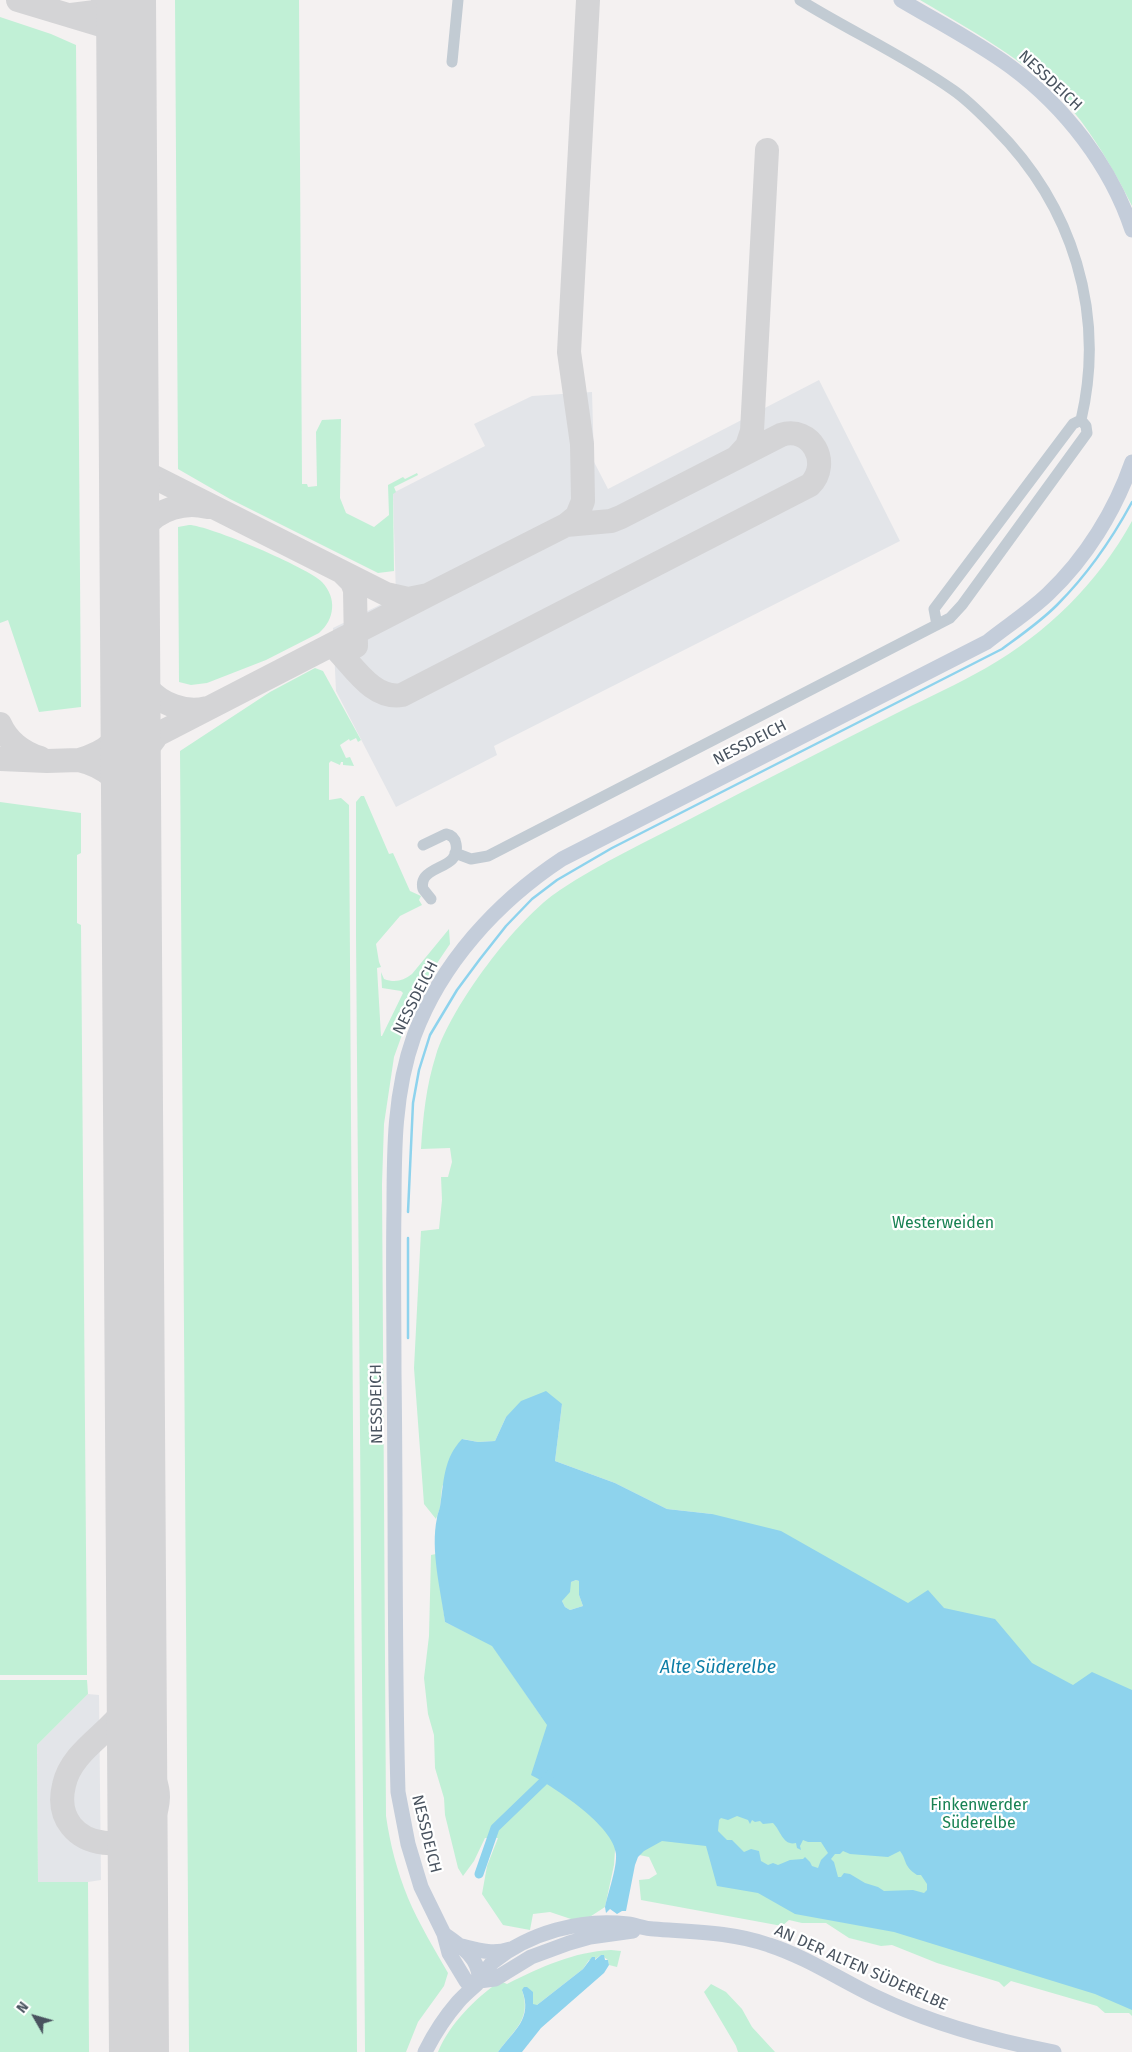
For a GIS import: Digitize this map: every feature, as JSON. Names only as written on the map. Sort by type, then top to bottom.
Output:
[{"type":"street","points":[[452,62],[458,0]]},
{"type":"street","points":[[800,0],[954,90],[980,112],[1006,139],[1048,194],[1062,222],[1073,252],[1082,286],[1089,328],[1090,369],[1081,420]]},
{"type":"street","name":"NESSDEICH","points":[[901,0],[997,58],[1051,102],[1073,126],[1100,165],[1126,213],[1132,230]]},
{"type":"street","points":[[456,853],[471,859],[488,856],[950,618],[962,605],[1087,433],[1086,426],[1081,420]]},
{"type":"street","points":[[936,625],[934,608],[943,599],[1073,424],[1081,420]]},
{"type":"street","name":"NESSDEICH","points":[[476,1984],[466,1981],[449,1953],[444,1934],[428,1902],[414,1867],[400,1811],[397,1778],[394,1134],[403,1075],[421,1020],[446,974],[492,916],[514,894],[562,859],[987,642],[1029,611],[1066,575],[1088,547],[1116,501],[1132,462]]},
{"type":"street","points":[[423,845],[446,834],[449,834],[456,843],[456,853],[450,862],[430,873],[424,880],[423,889],[431,899]]},
{"type":"street","name":"AN DER ALTEN SÜDERELBE","points":[[476,1984],[492,1963],[513,1947],[545,1934],[585,1925],[628,1924],[651,1929],[722,1934],[766,1944],[804,1958],[875,1996],[933,2022],[988,2038],[1054,2052]]},
{"type":"street","name":"AN DER ALTEN SÜDERELBE","points":[[476,1984],[495,1979],[531,1957],[569,1943],[590,1937],[651,1929]]},
{"type":"street","points":[[425,2052],[445,2019],[476,1984],[476,1964],[461,1945],[444,1934]]},
{"type":"street","points":[[461,1945],[492,1952],[502,1952],[513,1947]]},
{"type":"shaded area","points":[[819,380],[900,541],[494,746],[497,755],[396,807],[336,691],[333,628],[396,597],[393,493],[485,446],[474,424],[532,396],[592,392],[594,462],[608,489]]},
{"type":"shaded area","points":[[88,1694],[99,1695],[101,1880],[88,1882],[38,1882],[37,1745]]},
{"type":"green space","points":[[175,0],[299,0],[302,484],[307,484],[308,487],[317,486],[316,432],[322,420],[341,419],[340,498],[346,513],[374,527],[389,515],[388,485],[403,477],[405,479],[417,473],[418,475],[394,487],[396,492],[393,494],[394,571],[378,573],[230,499],[178,469]]},
{"type":"green space","points":[[920,0],[1132,0],[1132,206],[1121,184],[1088,131],[1065,102],[1047,84],[985,39]]},
{"type":"green space","points":[[0,17],[51,34],[76,45],[81,707],[39,712],[8,620],[0,623]]},
{"type":"green space","points":[[1132,521],[1132,2016],[1129,2013],[1105,2013],[1097,2006],[1011,1981],[1004,1987],[999,1982],[937,1963],[892,1945],[881,1946],[849,1938],[826,1923],[802,1923],[789,1920],[782,1926],[641,1900],[639,1880],[649,1879],[657,1874],[649,1857],[615,1850],[614,1865],[605,1907],[585,1920],[574,1920],[550,1912],[533,1914],[530,1930],[503,1925],[482,1894],[487,1866],[498,1838],[485,1838],[474,1861],[463,1876],[458,1868],[445,1815],[444,1798],[435,1768],[434,1735],[428,1714],[424,1678],[429,1636],[431,1555],[436,1554],[445,1622],[492,1645],[541,1716],[712,1514],[667,1509],[615,1483],[555,1461],[562,1404],[506,1417],[495,1441],[478,1442],[463,1439],[442,1487],[440,1508],[436,1519],[424,1504],[414,1368],[421,1231],[439,1229],[442,1200],[441,1177],[448,1177],[452,1162],[450,1148],[421,1149],[427,1090],[436,1055],[444,1035],[471,988],[506,942],[524,921],[560,890],[625,852],[965,680],[1008,654],[1050,622],[1087,586],[1118,544]]},
{"type":"green space","points":[[189,525],[216,532],[258,548],[298,567],[322,582],[327,588],[332,601],[331,615],[324,627],[319,633],[266,660],[207,683],[191,685],[179,682],[178,527]]},
{"type":"green space","points":[[315,668],[323,671],[361,740],[358,742],[356,738],[350,741],[349,739],[340,745],[346,758],[350,757],[354,766],[343,765],[343,762],[340,765],[331,761],[329,763],[329,800],[341,798],[349,805],[357,2052],[189,2052],[180,751],[270,692]]},
{"type":"green space","points":[[361,796],[364,796],[389,854],[393,853],[410,891],[421,896],[419,900],[422,905],[400,916],[376,944],[381,967],[377,968],[381,1036],[403,993],[382,988],[381,972],[384,979],[392,981],[402,980],[412,974],[449,929],[450,944],[429,975],[403,1032],[394,1057],[384,1124],[382,1184],[386,1816],[400,1878],[422,1927],[448,1973],[444,1986],[418,2022],[406,2052],[365,2052],[356,935],[356,802]]},
{"type":"green space","points":[[0,802],[81,813],[81,853],[77,855],[77,923],[81,925],[87,1675],[0,1675]]},
{"type":"green space","points":[[579,1581],[579,1595],[583,1606],[570,1610],[565,1607],[562,1601],[571,1582]]},
{"type":"green space","points":[[0,1680],[87,1680],[88,1694],[37,1745],[38,1882],[88,1882],[89,2052],[0,2052]]},
{"type":"green space","points":[[611,1950],[621,1951],[617,1967],[609,1965],[608,1960],[601,1955],[594,1960],[589,1960],[583,1969],[537,2005],[533,2005],[522,1990],[525,2009],[523,2017],[520,2024],[498,2052],[438,2052],[449,2031],[464,2012],[500,1981],[507,1984],[545,1966],[570,1957]]},
{"type":"green space","points":[[711,1984],[726,1992],[742,2009],[752,2027],[775,2052],[738,2052],[704,1992]]},
{"type":"water","name":"Alte Süderelbe","points":[[546,1391],[562,1404],[555,1461],[615,1483],[667,1509],[712,1514],[781,1531],[908,1603],[928,1590],[944,1608],[995,1619],[1032,1663],[1073,1685],[1092,1672],[1132,1690],[1132,2010],[1095,1994],[894,1932],[795,1914],[758,1893],[717,1886],[706,1846],[662,1841],[644,1851],[638,1857],[635,1865],[626,1911],[617,1914],[610,1909],[606,1913],[605,1907],[616,1860],[613,1843],[605,1832],[581,1808],[554,1788],[531,1775],[547,1725],[492,1646],[445,1622],[435,1557],[435,1530],[448,1463],[462,1439],[478,1442],[495,1441],[506,1417],[521,1401]],"holes":[[[579,1581],[579,1595],[583,1606],[570,1610],[565,1607],[562,1601],[570,1592],[571,1582]],[[737,1816],[748,1820],[750,1824],[752,1820],[755,1822],[760,1821],[763,1824],[773,1823],[785,1840],[796,1843],[797,1848],[801,1850],[800,1846],[803,1840],[821,1842],[828,1853],[821,1860],[818,1868],[812,1866],[805,1857],[778,1865],[773,1863],[768,1865],[761,1861],[759,1851],[751,1849],[744,1852],[732,1840],[727,1840],[718,1831],[719,1820],[721,1818],[728,1820]],[[843,1851],[850,1854],[888,1857],[900,1851],[909,1869],[917,1875],[921,1875],[927,1884],[927,1890],[924,1893],[913,1890],[884,1891],[850,1874],[844,1873],[841,1877],[838,1877],[834,1862],[831,1859],[835,1854],[840,1854]]]},
{"type":"water","points":[[604,1955],[605,1960],[608,1960],[609,1965],[604,1973],[541,2028],[522,2052],[498,2052],[516,2030],[523,2017],[525,2000],[522,1990],[524,1987],[533,1992],[533,2004],[537,2005],[583,1969],[592,1957],[595,1957],[595,1960]]},
{"type":"waterway","points":[[408,1212],[413,1103],[419,1070],[430,1035],[457,990],[480,959],[506,926],[532,899],[557,880],[612,848],[1002,649],[1044,617],[1079,581],[1098,556],[1132,502]]},
{"type":"waterway","points":[[408,1238],[408,1338]]},
{"type":"waterway","points":[[479,1874],[495,1828],[551,1774]]},
{"type":"taxiway","points":[[18,0],[111,28],[123,37],[126,49]]},
{"type":"taxiway","points":[[71,15],[95,12],[112,0]]},
{"type":"taxiway","points":[[566,525],[577,516],[583,501],[582,444],[569,352],[588,0]]},
{"type":"taxiway","points":[[736,458],[747,446],[752,431],[767,150]]},
{"type":"taxiway","points":[[332,645],[363,679],[372,686],[381,692],[391,695],[402,695],[810,485],[816,476],[819,466],[815,448],[801,436],[792,433],[781,435],[621,517],[611,521],[566,525],[428,595]]},
{"type":"taxiway","points":[[0,759],[47,761],[110,759],[428,595],[408,599],[386,594],[148,474],[135,460],[129,444]]},
{"type":"taxiway","points":[[130,551],[144,528],[164,511],[190,505],[207,507]]},
{"type":"taxiway","points":[[343,573],[352,582],[355,590],[356,646]]},
{"type":"taxiway","points":[[130,660],[144,684],[152,693],[166,703],[191,710],[207,708]]},
{"type":"taxiway","points":[[131,710],[124,729],[112,743],[98,753],[79,760],[98,767],[113,777],[125,792],[131,811]]},
{"type":"taxiway","points":[[0,724],[16,746],[40,758]]},
{"type":"taxiway","points":[[131,779],[138,761],[155,738]]},
{"type":"taxiway","points":[[137,1677],[125,1709],[82,1753],[68,1773],[64,1785],[63,1808],[71,1826],[86,1837],[104,1843],[123,1842],[140,1834],[153,1819],[158,1797],[157,1790],[154,1778],[141,1751],[137,1721]]},
{"type":"runway","points":[[126,0],[139,2052]]},
{"type":"park label","name":"Westerweiden","points":[[943,1224]]},
{"type":"park label","name":"Finkenwerder Süderelbe","points":[[979,1815]]}]
